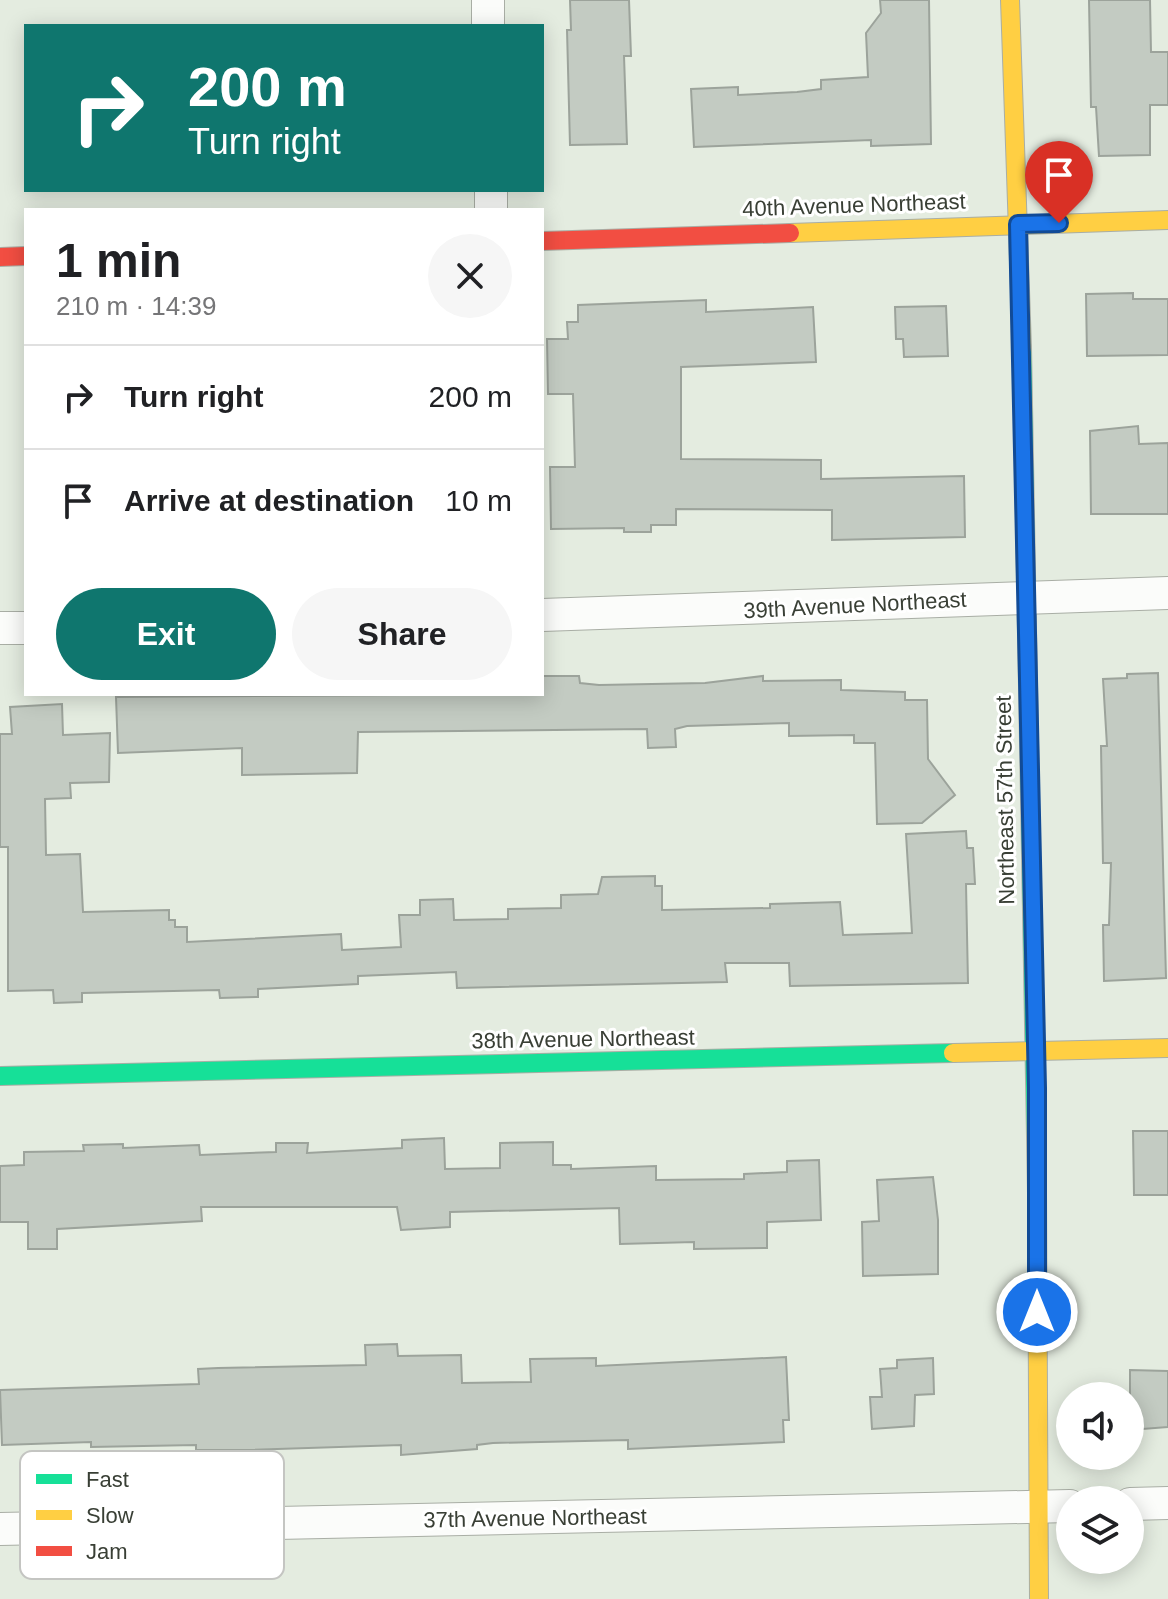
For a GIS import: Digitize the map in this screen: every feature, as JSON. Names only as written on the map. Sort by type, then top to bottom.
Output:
[{"type":"street","points":[[488,0],[488,24]]},
{"type":"street","name":"Northeast 57th Street","points":[[1010,0],[1018,224],[1035,1051],[1039,1599]]},
{"type":"street","name":"40th Avenue Northeast","points":[[544,241],[1168,220]]},
{"type":"street","points":[[0,257],[24,256]]},
{"type":"street","name":"39th Avenue Northeast","points":[[544,615],[788,609],[1168,593]]},
{"type":"street","points":[[0,628],[24,628]]},
{"type":"street","name":"38th Avenue Northeast","points":[[0,1076],[1168,1048]]},
{"type":"street","points":[[1144,1504],[1168,1503]]},
{"type":"street","name":"37th Avenue Northeast","points":[[284,1523],[1056,1506]]},
{"type":"street","name":"37th Avenue Northeast","points":[[0,1529],[20,1529]]},
{"type":"building","points":[[570,0],[629,0],[631,56],[624,56],[627,144],[570,145],[567,30],[571,30]]},
{"type":"building","points":[[880,0],[929,0],[931,144],[871,146],[871,140],[694,147],[691,89],[738,87],[738,95],[797,92],[821,89],[821,80],[868,77],[866,33],[881,13]]},
{"type":"building","points":[[1089,0],[1150,0],[1151,52],[1168,52],[1168,105],[1150,105],[1150,155],[1099,156],[1096,107],[1091,107]]},
{"type":"building","points":[[1133,293],[1133,299],[1168,299],[1168,355],[1087,356],[1086,294]]},
{"type":"building","points":[[706,300],[706,312],[813,307],[816,362],[681,367],[681,459],[821,460],[821,479],[964,476],[965,537],[832,540],[832,510],[676,509],[676,525],[651,525],[651,532],[624,532],[624,528],[551,529],[550,467],[575,467],[573,394],[548,394],[547,339],[568,339],[567,322],[578,322],[578,305]]},
{"type":"building","points":[[946,306],[948,356],[904,357],[903,339],[896,339],[895,307]]},
{"type":"building","points":[[1138,426],[1139,444],[1168,443],[1168,514],[1091,514],[1090,431]]},
{"type":"building","points":[[1158,673],[1166,978],[1104,981],[1103,925],[1109,925],[1111,863],[1103,863],[1101,746],[1107,746],[1103,679]]},
{"type":"building","points":[[544,676],[579,676],[580,683],[599,685],[705,683],[763,676],[763,681],[841,680],[841,690],[905,692],[905,700],[927,700],[928,759],[955,795],[922,823],[877,824],[875,743],[854,743],[854,735],[789,736],[789,723],[687,726],[675,729],[676,747],[648,748],[647,729],[358,732],[357,773],[242,775],[242,748],[118,753],[116,697],[544,696]]},
{"type":"building","points":[[62,704],[63,735],[110,733],[109,782],[70,783],[71,798],[45,799],[46,855],[80,854],[83,912],[169,910],[169,920],[175,920],[175,927],[187,927],[187,942],[341,934],[342,950],[401,947],[399,915],[420,915],[420,900],[453,899],[454,920],[508,919],[508,909],[561,908],[561,895],[598,894],[602,877],[655,876],[655,886],[662,886],[662,910],[770,908],[770,904],[840,902],[843,935],[912,933],[906,834],[966,831],[967,848],[973,848],[975,884],[966,884],[968,983],[790,986],[789,963],[725,963],[727,982],[457,988],[456,972],[358,976],[358,984],[258,989],[258,997],[220,998],[219,990],[82,993],[82,1002],[54,1003],[53,990],[8,991],[8,847],[0,847],[0,734],[12,734],[10,707]]},
{"type":"building","points":[[1133,1131],[1168,1131],[1168,1195],[1134,1195]]},
{"type":"building","points":[[444,1138],[445,1169],[500,1168],[500,1143],[553,1142],[553,1165],[571,1165],[571,1169],[656,1166],[656,1180],[744,1179],[744,1174],[787,1172],[787,1161],[819,1160],[821,1220],[767,1222],[767,1248],[694,1249],[694,1242],[620,1244],[619,1208],[450,1212],[450,1227],[401,1230],[397,1207],[201,1207],[202,1221],[57,1229],[57,1249],[28,1249],[28,1222],[0,1222],[0,1166],[24,1165],[24,1152],[84,1151],[83,1145],[123,1144],[123,1148],[199,1145],[200,1155],[276,1152],[276,1143],[308,1143],[307,1153],[402,1148],[402,1140]]},
{"type":"building","points":[[933,1177],[938,1220],[938,1274],[863,1276],[862,1222],[879,1221],[877,1180]]},
{"type":"building","points":[[397,1344],[398,1356],[461,1355],[462,1383],[531,1382],[530,1359],[596,1358],[596,1366],[786,1357],[789,1420],[783,1420],[784,1442],[628,1449],[628,1440],[493,1443],[477,1445],[477,1449],[401,1455],[401,1445],[196,1450],[196,1445],[91,1447],[91,1442],[2,1445],[0,1390],[199,1384],[198,1369],[366,1365],[365,1345]]},
{"type":"building","points":[[933,1358],[934,1394],[915,1395],[914,1426],[872,1429],[870,1397],[882,1397],[880,1369],[897,1368],[897,1360]]},
{"type":"building","points":[[1130,1370],[1168,1371],[1168,1427],[1144,1429],[1144,1382],[1130,1382]]},
{"type":"traffic: fast","points":[[1022,348],[1037,1193]]},
{"type":"traffic: fast","points":[[0,1076],[953,1053]]},
{"type":"traffic: slow","points":[[1010,0],[1022,348]]},
{"type":"traffic: slow","points":[[790,233],[1168,220]]},
{"type":"traffic: slow","points":[[953,1053],[1168,1048]]},
{"type":"traffic: slow","points":[[1037,1193],[1039,1599]]},
{"type":"traffic: jam","points":[[544,241],[790,233]]},
{"type":"traffic: jam","points":[[0,257],[24,256]]},
{"type":"route","points":[[1037,1312],[1037,1088],[1018,224],[1059,223]]}]
